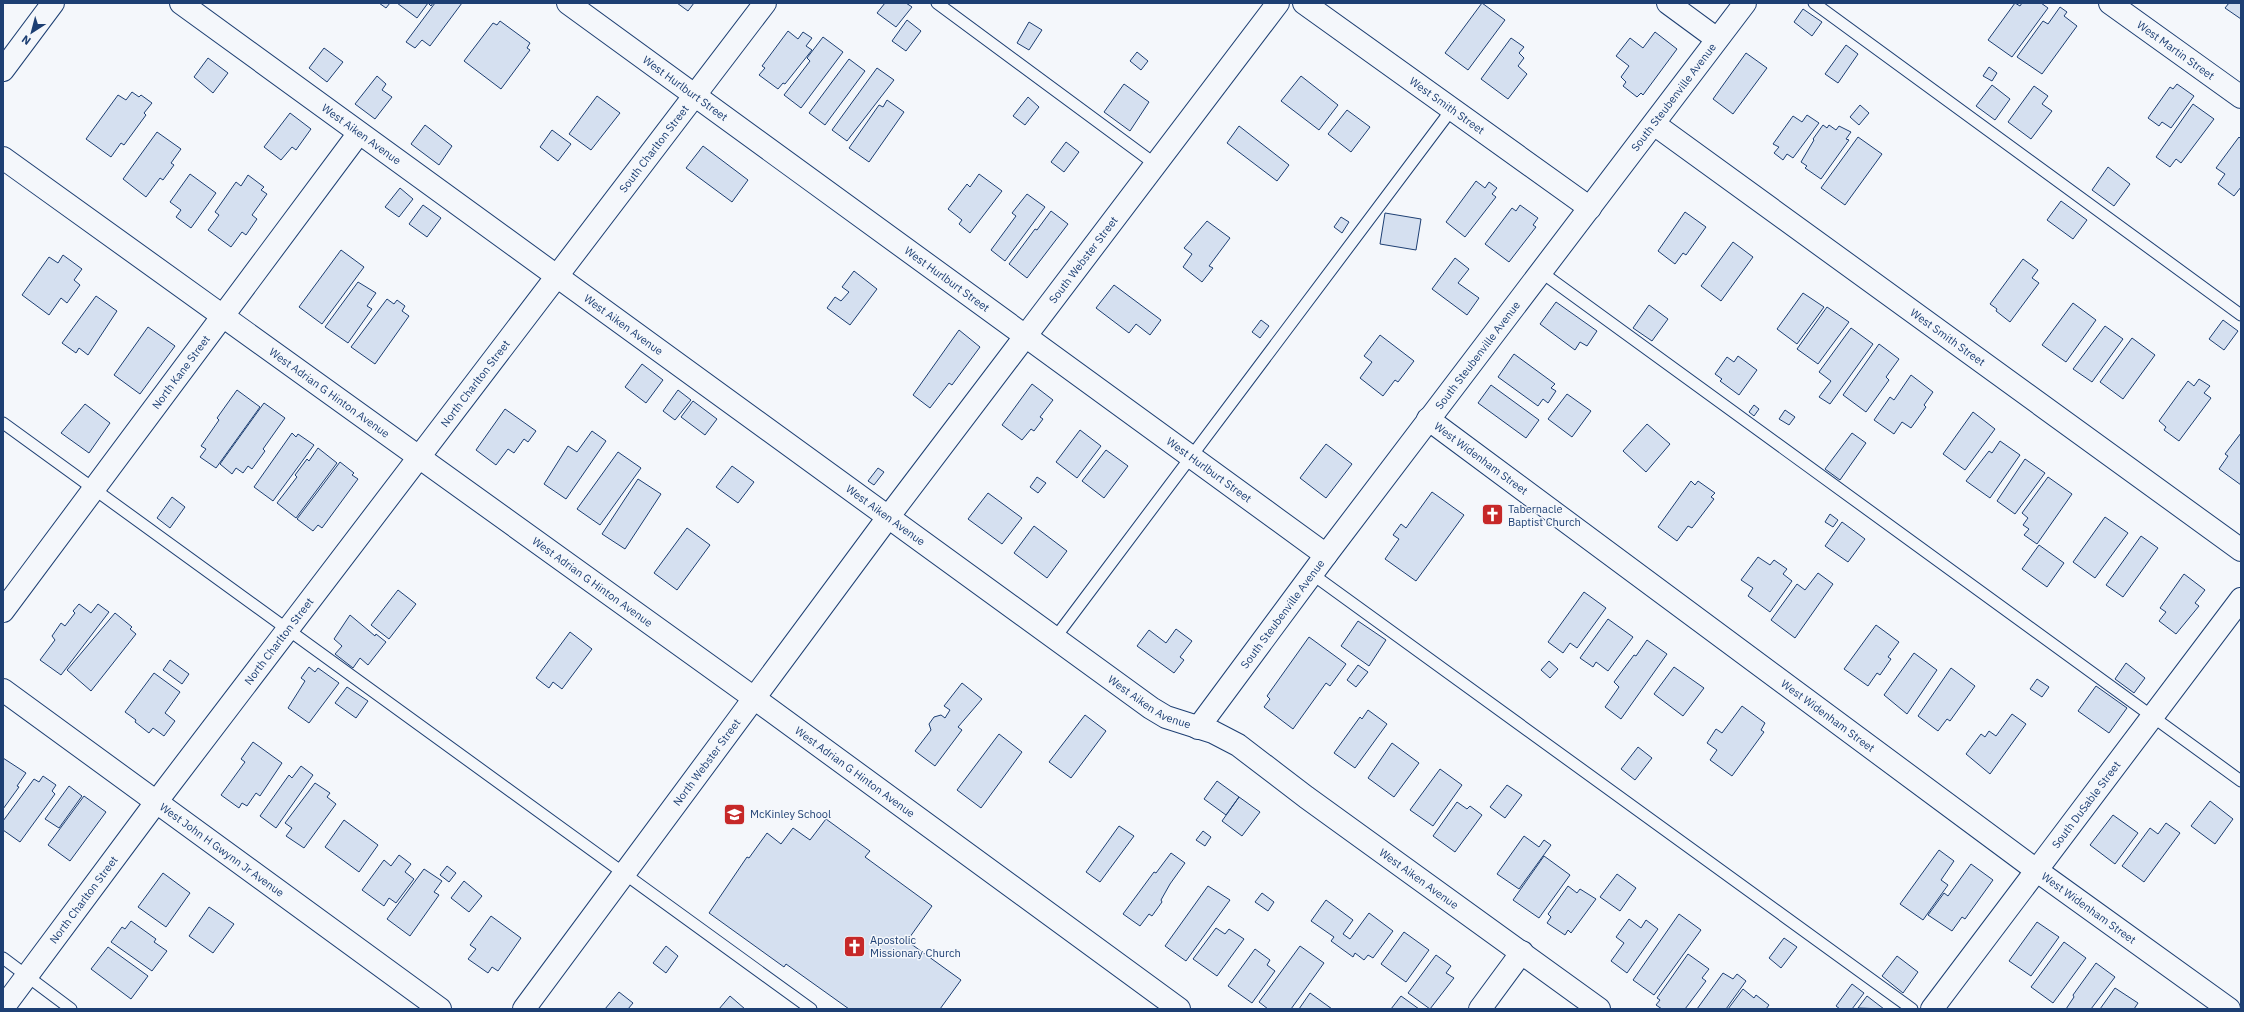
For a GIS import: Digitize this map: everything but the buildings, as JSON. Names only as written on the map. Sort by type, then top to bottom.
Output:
[{"type":"street","points":[[3,70],[53,3]]},
{"type":"street","name":"West Aiken Avenue","points":[[181,3],[1152,708],[1166,717],[1226,738],[1238,745],[1306,797],[1599,1009]]},
{"type":"street","name":"West Hurlburt Street","points":[[568,3],[1026,335],[1326,555]]},
{"type":"street","name":"South Charlton Street","points":[[558,276],[694,94],[765,3]]},
{"type":"street","name":"South Webster Street","points":[[889,516],[1278,3]]},
{"type":"street","name":"West Smith Street","points":[[1304,3],[1590,208]]},
{"type":"street","points":[[1668,3],[1717,39]]},
{"type":"street","name":"South Steubenville Avenue","points":[[1198,728],[1428,419],[1745,3]]},
{"type":"street","name":"West Martin Street","points":[[2110,3],[2241,97]]},
{"type":"street","name":"West Smith Street","points":[[1654,124],[2241,550]]},
{"type":"street","name":"North Kane Street","points":[[3,610],[224,317],[359,133]]},
{"type":"street","name":"West Adrian G Hinton Avenue","points":[[3,158],[421,457],[1180,1009]]},
{"type":"street","name":"North Charlton Street","points":[[3,1008],[157,801],[558,276]]},
{"type":"street","name":"West Widenham Street","points":[[1428,419],[2036,870],[2229,1009]]},
{"type":"street","name":"North Webster Street","points":[[524,1009],[889,516]]},
{"type":"street","name":"South DuSable Street","points":[[1932,1009],[2036,870],[2154,717],[2241,599]]},
{"type":"street","name":"West John H Gwynn Jr Avenue","points":[[3,690],[440,1009]]},
{"type":"street","points":[[1480,1009],[1522,952]]},
{"type":"lane","points":[[937,3],[1155,164]]},
{"type":"lane","points":[[1814,3],[2241,315]]},
{"type":"lane","points":[[1056,638],[1452,109]]},
{"type":"lane","points":[[1541,272],[2241,781]]},
{"type":"lane","points":[[3,423],[811,1009]]},
{"type":"lane","points":[[1312,574],[1912,1009]]},
{"type":"lane","points":[[3,958],[71,1009]]},
{"type":"place","name":"Tabernacle Baptist Church","points":[[1492,515]]},
{"type":"place","name":"McKinley School","points":[[735,814]]},
{"type":"place","name":"Apostolic Missionary Church","points":[[854,946]]}]
